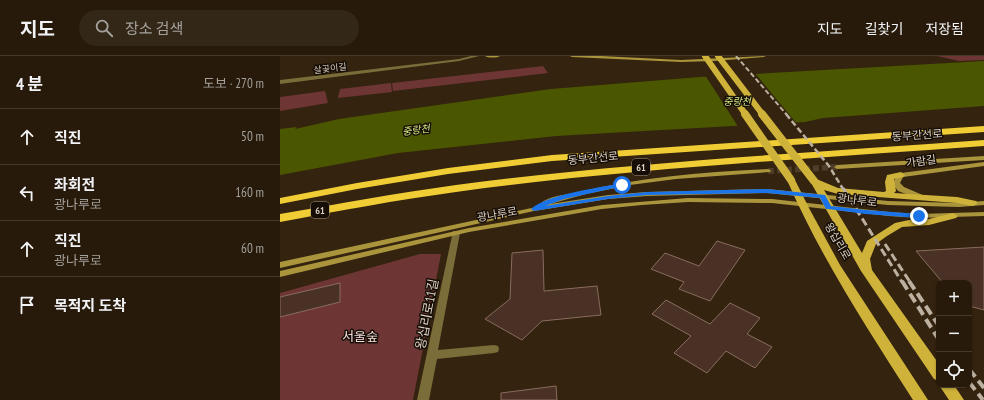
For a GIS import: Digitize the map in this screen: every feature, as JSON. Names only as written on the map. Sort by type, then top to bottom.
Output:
[{"type":"highway","name":"동부간선로","points":[[280,201],[412,176],[590,154],[823,140],[984,128]]},
{"type":"highway","name":"동부간선로","points":[[280,218],[360,202],[485,183],[573,173],[674,164],[984,143]]},
{"type":"highway","points":[[924,147],[984,148]]},
{"type":"main road","points":[[487,56],[498,56]]},
{"type":"main road","points":[[572,56],[681,61],[764,56]]},
{"type":"main road","name":"왕십리로","points":[[705,56],[792,180],[799,198],[839,272],[921,400]]},
{"type":"main road","name":"왕십리로","points":[[718,56],[814,182],[823,196],[828,208],[867,271],[936,371]]},
{"type":"main road","points":[[837,167],[984,158]]},
{"type":"main road","name":"가람길","points":[[923,198],[898,186],[897,180],[901,175],[984,164]]},
{"type":"main road","points":[[534,209],[562,198],[615,186],[697,175],[768,171]]},
{"type":"main road","points":[[882,195],[889,194],[891,191],[889,182],[890,178],[901,175]]},
{"type":"main road","points":[[814,182],[834,190],[957,200],[973,203]]},
{"type":"main road","name":"광나루로","points":[[280,265],[534,209],[608,197],[647,194],[767,191],[799,198],[828,208],[911,216],[984,214]]},
{"type":"main road","name":"광나루로","points":[[280,274],[456,234],[602,206],[688,200],[772,201],[823,196],[888,203],[959,205],[984,203]]},
{"type":"main road","points":[[911,216],[909,211],[912,209],[943,209],[959,205]]},
{"type":"main road","points":[[867,271],[865,259],[871,243],[883,234],[899,225],[929,222],[954,216]]},
{"type":"main road","points":[[948,388],[957,400]]},
{"type":"street","name":"살곶이길","points":[[280,82],[459,60],[477,56]]},
{"type":"street","name":"왕십리로11길","points":[[423,400],[456,234]]},
{"type":"street","points":[[432,355],[494,349]]},
{"type":"green space","points":[[937,56],[984,56],[984,60],[959,61]]},
{"type":"green space","points":[[543,66],[548,73],[393,91],[392,83]]},
{"type":"green space","points":[[391,83],[392,92],[338,98],[340,89]]},
{"type":"green space","points":[[325,91],[328,103],[280,111],[280,97]]},
{"type":"green space","name":"서울숲","points":[[420,254],[441,254],[413,400],[280,400],[280,293]]},
{"type":"water","name":"중랑천","points":[[984,61],[984,106],[823,118],[805,122],[556,136],[398,153],[280,175],[280,129],[297,127],[295,129],[339,119],[551,89],[700,77]]},
{"type":"pier","points":[[754,72],[798,125],[739,128],[705,75]]},
{"type":"building","points":[[717,241],[745,250],[710,301],[679,289],[684,282],[651,269],[665,253],[699,266]]},
{"type":"building","points":[[984,247],[984,310],[972,307],[972,280],[940,280],[916,251]]},
{"type":"building","points":[[543,250],[544,291],[597,286],[601,315],[542,321],[522,340],[485,319],[510,299],[512,253]]},
{"type":"building","points":[[340,283],[340,302],[280,317],[280,297]]},
{"type":"building","points":[[666,300],[710,324],[730,303],[760,318],[747,334],[772,347],[755,368],[726,351],[707,373],[674,353],[691,336],[652,314]]},
{"type":"building","points":[[556,386],[557,400],[501,400],[501,393]]},
{"type":"tunnel","points":[[768,171],[837,167]]},
{"type":"railway","points":[[736,56],[787,115]]},
{"type":"railway","points":[[786,114],[829,166],[843,189]]},
{"type":"railway","points":[[843,188],[902,282]]},
{"type":"railway","points":[[885,244],[910,282]]},
{"type":"railway","points":[[902,281],[936,335]]},
{"type":"railway","points":[[909,281],[936,322]]},
{"type":"railway","points":[[972,373],[984,388]]},
{"type":"railway","points":[[972,386],[983,400]]},
{"type":"route","points":[[622,185],[562,198],[534,209],[608,197],[647,194],[708,191],[781,191],[823,196],[828,208],[919,216]]}]
